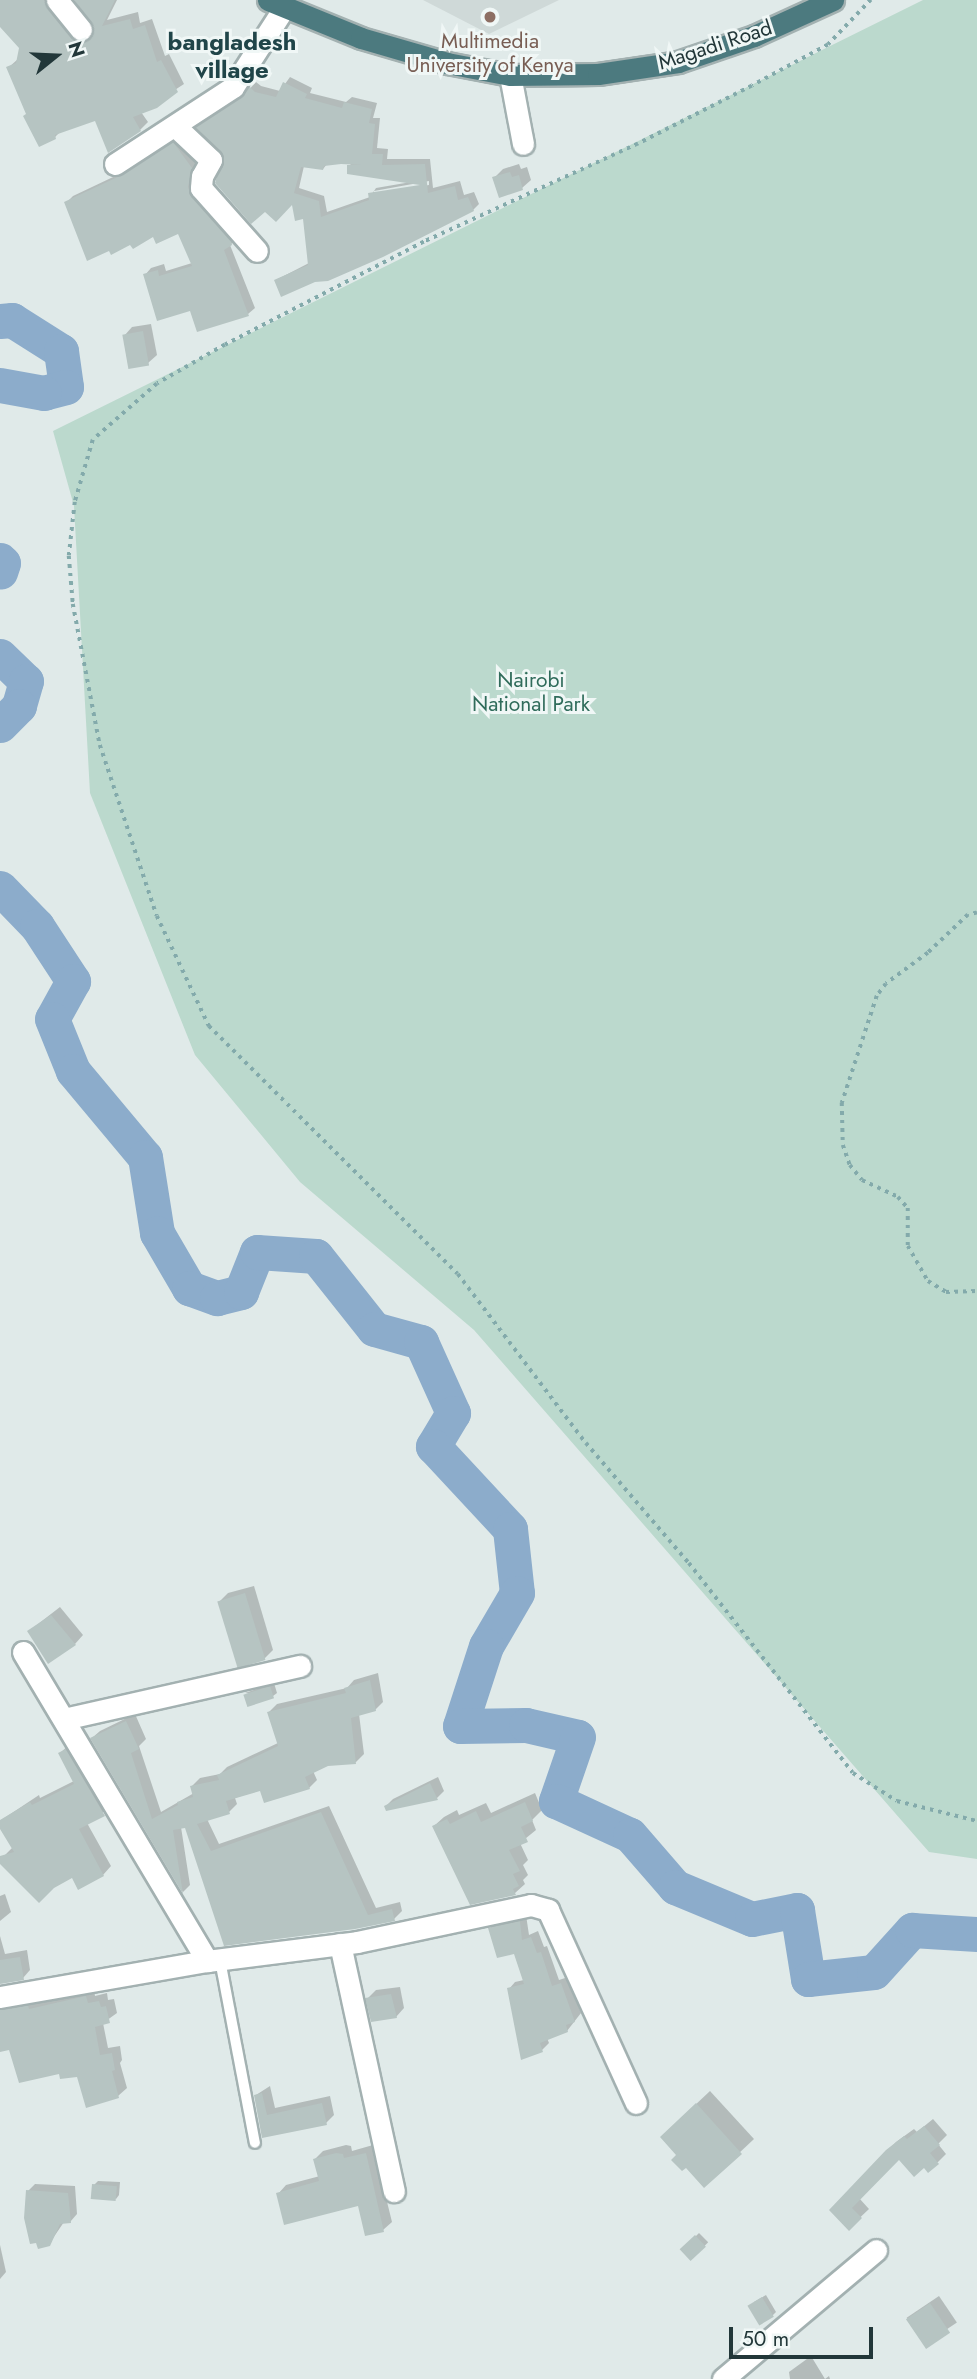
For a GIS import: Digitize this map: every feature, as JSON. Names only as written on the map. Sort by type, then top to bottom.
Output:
[{"type":"highway","name":"Magadi Road","points":[[276,4],[362,38],[447,63],[510,75],[598,74],[678,62],[754,36],[833,0]]},
{"type":"street","points":[[57,0],[81,30]]},
{"type":"street","points":[[116,164],[233,87],[276,4]]},
{"type":"street","points":[[510,75],[523,144]]},
{"type":"street","points":[[176,127],[211,160],[202,176],[201,188],[257,251]]},
{"type":"street","points":[[23,1652],[214,1960]]},
{"type":"street","points":[[64,1719],[300,1666]]},
{"type":"street","points":[[0,1997],[214,1960],[340,1944],[531,1905],[548,1910],[636,2103]]},
{"type":"street","points":[[340,1944],[394,2190]]},
{"type":"street","points":[[723,2379],[876,2249]]},
{"type":"lane","points":[[214,1960],[255,2143]]},
{"type":"path","points":[[871,0],[828,45],[774,75],[638,144],[424,242],[225,345],[157,384],[93,440],[75,502],[69,556],[73,604],[100,745],[157,916],[190,992],[209,1026],[458,1274],[586,1443],[688,1563],[853,1773],[897,1801],[977,1821]]},
{"type":"path","points":[[977,913],[968,915],[928,953],[886,984],[877,996],[842,1103],[844,1145],[850,1165],[862,1180],[898,1197],[908,1208],[908,1245],[928,1281],[946,1292],[977,1291]]},
{"type":"shaded area","name":"Multimedia University of Kenya","points":[[423,0],[559,0],[489,34]]},
{"type":"green space","name":"Nairobi National Park","points":[[923,0],[977,0],[977,1859],[929,1852],[474,1330],[300,1182],[195,1055],[90,793],[74,506],[53,431]]},
{"type":"building","points":[[0,0],[44,0],[47,8],[71,38],[82,43],[93,35],[94,27],[74,0],[115,0],[102,26],[130,19],[133,29],[145,25],[157,62],[161,60],[178,92],[157,108],[133,117],[141,131],[108,153],[95,121],[55,135],[56,139],[39,147],[23,116],[26,114],[6,67],[16,63],[19,48],[0,27]]},
{"type":"building","points":[[283,82],[307,94],[305,98],[342,108],[344,102],[372,109],[369,123],[375,124],[372,154],[383,154],[382,165],[425,164],[428,193],[455,186],[458,200],[468,197],[474,211],[383,257],[328,281],[315,282],[281,297],[274,280],[308,265],[303,219],[295,221],[292,205],[276,222],[265,212],[251,224],[215,183],[223,156],[195,127],[240,98],[249,86],[255,92],[276,97]],"holes":[[[341,164],[362,165],[347,165],[347,174],[420,185],[368,193],[369,200],[321,217],[319,201],[294,193],[301,167],[323,170],[324,166]]]},
{"type":"building","points":[[173,142],[192,168],[188,187],[191,196],[231,241],[232,245],[224,250],[249,316],[197,332],[190,311],[157,321],[143,274],[158,270],[159,276],[192,266],[178,234],[156,244],[153,237],[133,249],[130,245],[111,255],[109,251],[87,261],[64,202],[122,175]]},
{"type":"building","points":[[510,172],[512,177],[519,175],[523,190],[499,198],[492,177]]},
{"type":"building","points":[[143,331],[149,365],[128,369],[122,335]]},
{"type":"building","points":[[245,1593],[265,1660],[238,1668],[217,1601]]},
{"type":"building","points":[[51,1615],[76,1645],[48,1664],[27,1631]]},
{"type":"building","points":[[370,1680],[376,1711],[351,1718],[356,1764],[328,1766],[305,1777],[310,1789],[264,1803],[260,1791],[226,1801],[230,1814],[197,1824],[211,1851],[321,1812],[368,1915],[392,1909],[395,1921],[355,1929],[224,1946],[185,1828],[173,1830],[183,1894],[90,1738],[126,1721],[139,1749],[131,1753],[152,1819],[178,1805],[177,1802],[193,1797],[190,1786],[219,1780],[217,1775],[278,1746],[267,1712],[346,1693],[344,1688]]},
{"type":"building","points":[[270,1686],[274,1698],[247,1707],[243,1695]]},
{"type":"building","points":[[66,1749],[105,1816],[79,1829],[104,1876],[78,1890],[72,1878],[54,1888],[39,1903],[0,1864],[0,1856],[14,1852],[0,1829],[0,1820],[30,1802],[32,1805],[74,1784],[58,1753]]},
{"type":"building","points":[[430,1783],[438,1800],[386,1811],[384,1806]]},
{"type":"building","points":[[525,1802],[533,1821],[521,1827],[528,1842],[509,1850],[520,1871],[513,1874],[519,1886],[513,1889],[516,1895],[470,1905],[432,1826],[447,1819],[450,1824],[476,1811],[481,1822]]},
{"type":"building","points":[[520,1921],[522,1940],[531,1937],[537,1953],[541,1952],[552,1986],[561,1983],[575,2022],[566,2025],[568,2032],[540,2043],[543,2052],[521,2060],[507,1988],[524,1984],[514,1954],[497,1958],[488,1928]]},
{"type":"building","points":[[20,1957],[24,1980],[0,1984],[0,1960]]},
{"type":"building","points":[[391,1994],[397,2018],[371,2022],[365,1998]]},
{"type":"building","points":[[86,1996],[88,2003],[99,2001],[101,2007],[106,2006],[110,2023],[95,2027],[100,2055],[112,2053],[115,2070],[112,2071],[119,2098],[86,2108],[77,2077],[60,2079],[59,2074],[19,2083],[9,2050],[0,2052],[0,2010],[28,2005],[29,2009]]},
{"type":"building","points":[[262,2093],[267,2115],[322,2103],[327,2125],[262,2138],[254,2095]]},
{"type":"building","points":[[696,2103],[742,2154],[704,2188],[686,2168],[682,2171],[671,2160],[676,2155],[660,2137]]},
{"type":"building","points":[[924,2126],[940,2145],[930,2153],[939,2164],[928,2173],[924,2168],[914,2177],[899,2160],[852,2208],[862,2218],[849,2231],[829,2210],[886,2150],[904,2136],[907,2139]]},
{"type":"building","points":[[336,2153],[343,2154],[344,2158],[366,2153],[384,2232],[365,2236],[358,2206],[284,2225],[276,2193],[319,2181],[313,2159]]},
{"type":"building","points":[[92,2184],[117,2186],[116,2201],[91,2199]]},
{"type":"building","points":[[26,2190],[68,2193],[71,2223],[60,2224],[50,2246],[38,2249],[36,2243],[30,2244],[24,2218]]},
{"type":"building","points":[[695,2235],[706,2247],[691,2261],[680,2249]]},
{"type":"building","points":[[762,2297],[774,2317],[759,2325],[747,2306]]},
{"type":"building","points":[[930,2303],[950,2333],[926,2349],[906,2319]]},
{"type":"waterway","points":[[0,321],[12,320],[61,351],[66,387],[44,393],[0,385]]},
{"type":"waterway","points":[[0,560],[3,563],[0,572]]},
{"type":"waterway","points":[[0,656],[26,681],[19,706],[0,725]]},
{"type":"waterway","points":[[0,888],[37,926],[73,981],[52,1019],[73,1071],[145,1157],[157,1233],[189,1288],[217,1298],[241,1292],[257,1252],[316,1256],[374,1329],[421,1342],[453,1413],[433,1446],[510,1529],[517,1593],[486,1646],[460,1726],[526,1725],[578,1737],[556,1801],[630,1835],[675,1887],[752,1919],[797,1910],[808,1979],[874,1972],[912,1930],[977,1934]]},
{"type":"place","name":"Multimedia University of Kenya","points":[[490,17]]},
{"type":"district","name":"bangladesh village","points":[[232,56]]}]
